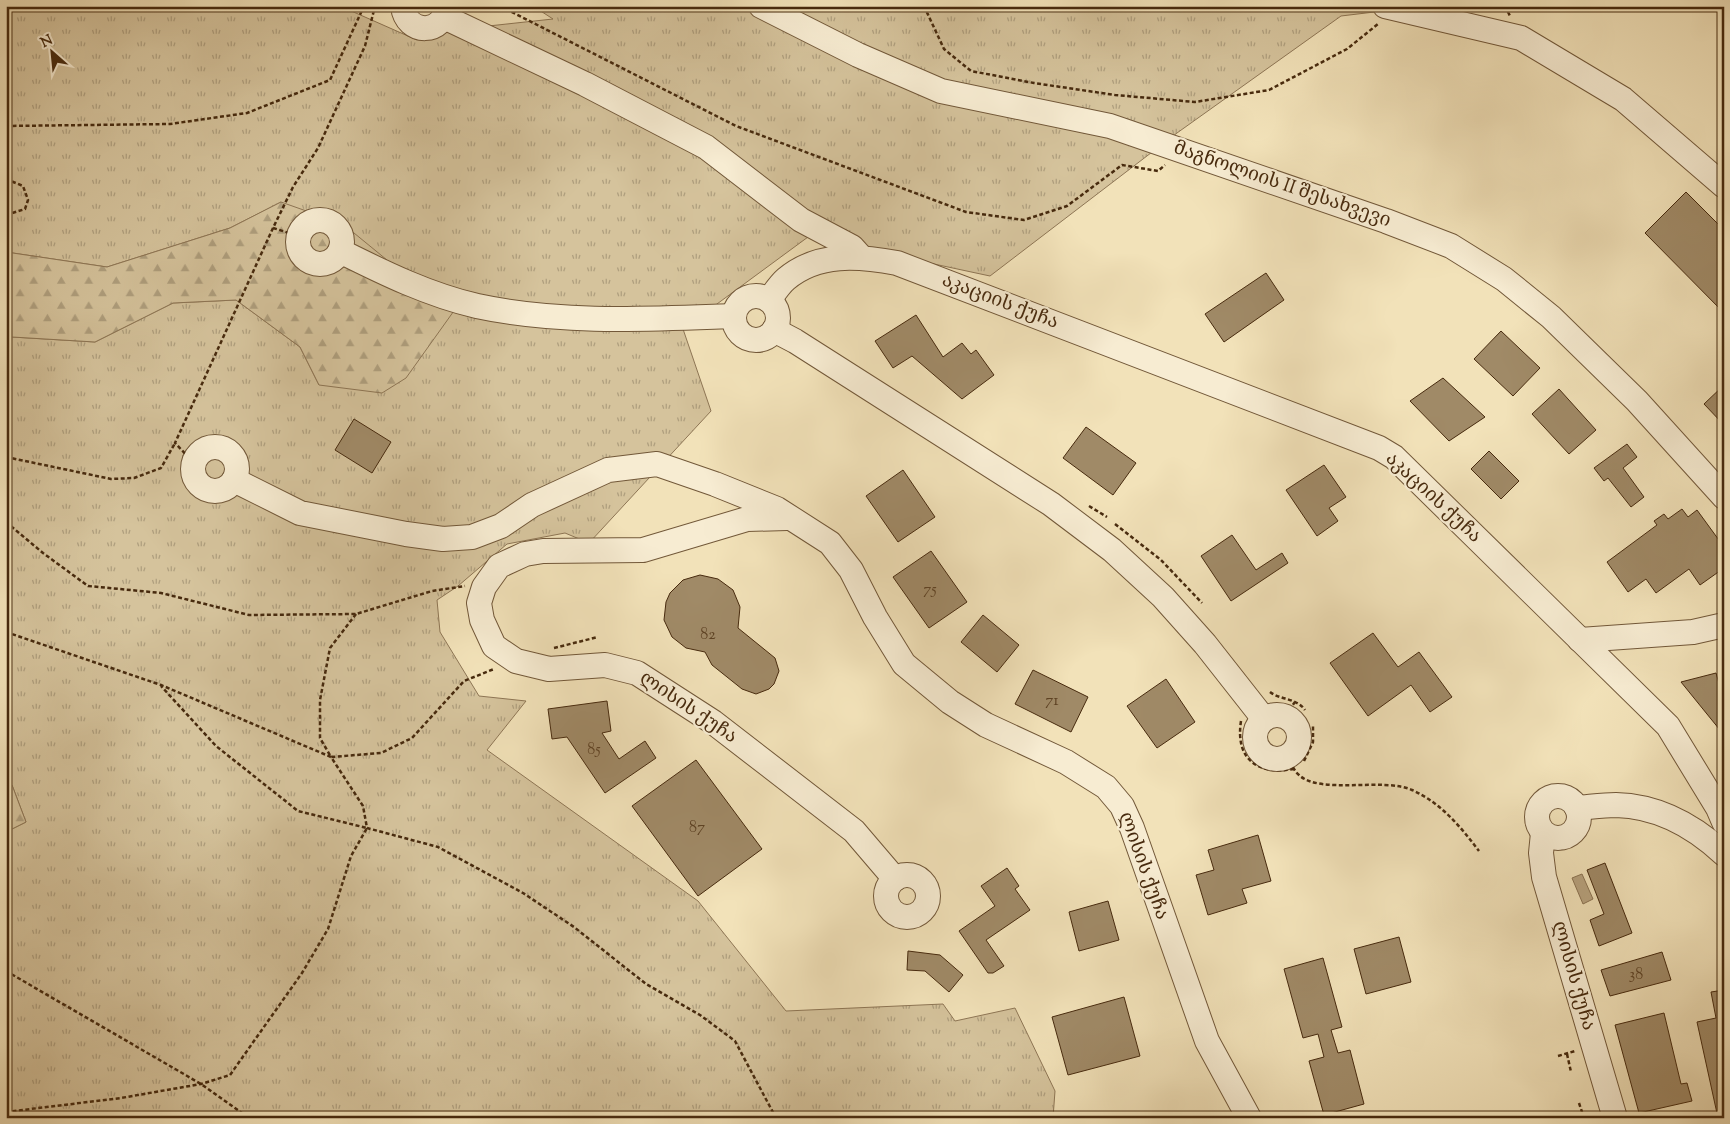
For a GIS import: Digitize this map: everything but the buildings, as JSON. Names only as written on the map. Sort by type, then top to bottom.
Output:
[{"type":"street","name":"მაგნოლიის II შესახვევი","points":[[761,6],[858,55],[941,91],[1110,126],[1171,148],[1196,154],[1421,233],[1451,246],[1504,279],[1551,317],[1637,401],[1724,497]]},
{"type":"street","points":[[1390,8],[1521,38],[1623,98],[1724,186]]},
{"type":"street","points":[[403,10],[407,20],[419,28],[433,26],[445,11],[706,147],[802,220],[852,247],[861,257]]},
{"type":"street","points":[[321,221],[328,222],[334,226],[341,237],[340,252],[331,261],[319,264],[312,263],[307,260],[299,249],[299,236],[307,225],[321,221]]},
{"type":"street","points":[[340,252],[410,285],[476,306],[530,315],[618,320],[734,316]]},
{"type":"street","name":"აკაციის ქუჩა","points":[[769,300],[786,279],[802,269],[828,259],[861,257],[897,263],[1379,448],[1394,457],[1668,726],[1718,808],[1724,822]]},
{"type":"street","points":[[758,296],[769,300],[777,311],[778,318],[774,330],[761,339],[745,337],[738,331],[734,316],[738,305],[747,298],[758,296]]},
{"type":"street","points":[[774,330],[1051,504],[1112,550],[1162,597],[1205,644],[1264,719]]},
{"type":"street","points":[[217,447],[224,449],[230,453],[237,466],[234,480],[223,489],[210,490],[203,487],[195,477],[194,463],[202,451],[217,447]]},
{"type":"street","name":"ლისის ქუჩა","points":[[234,480],[300,513],[406,534],[442,539],[472,537],[501,526],[541,501],[608,470],[657,464],[715,484],[777,509],[830,543],[851,570],[875,617],[904,664],[950,702],[986,725],[1066,762],[1106,786],[1122,806],[1207,1041],[1249,1118]]},
{"type":"street","name":"ლისის ქუჩა","points":[[791,519],[765,517],[747,519],[643,550],[525,554],[500,566],[484,587],[478,603],[482,620],[494,646],[516,661],[549,669],[605,665],[637,673],[713,722],[854,832],[895,879]]},
{"type":"street","points":[[1580,640],[1693,632],[1724,625]]},
{"type":"street","points":[[1278,715],[1290,720],[1295,725],[1299,738],[1294,750],[1296,758],[1274,758],[1261,752],[1255,738],[1256,730],[1264,719],[1278,715]]},
{"type":"street","points":[[1585,817],[1616,805],[1660,814],[1699,832],[1724,854]]},
{"type":"street","name":"ლისის ქუჩა","points":[[1585,817],[1570,834],[1554,838],[1544,833],[1541,852],[1544,877],[1615,1118]]},
{"type":"path","points":[[6,126],[170,124],[246,114],[330,80],[364,6]]},
{"type":"path","points":[[6,457],[111,479],[134,478],[162,468],[273,228],[326,131],[365,46],[375,6],[403,10]]},
{"type":"path","points":[[500,6],[736,126],[966,212],[1024,220],[1067,206],[1122,165],[1158,171],[1170,162],[1171,148]]},
{"type":"path","points":[[924,6],[944,49],[971,70],[1034,83],[1115,95],[1195,102],[1269,90],[1347,49],[1390,8]]},
{"type":"path","points":[[6,179],[23,186],[28,200],[25,209],[6,215]]},
{"type":"path","points":[[273,228],[299,236]]},
{"type":"path","points":[[175,443],[194,463]]},
{"type":"path","points":[[1089,506],[1107,517]]},
{"type":"path","points":[[6,522],[88,586],[161,593],[249,615],[356,614],[432,591],[458,586],[484,587]]},
{"type":"path","points":[[1115,524],[1160,560],[1202,603]]},
{"type":"path","points":[[6,1112],[121,1098],[201,1084],[230,1075],[302,973],[328,929],[351,856],[367,828],[363,806],[320,738],[320,700],[330,648],[356,614]]},
{"type":"path","points":[[6,632],[161,685],[331,757],[381,753],[412,738],[464,681],[516,661]]},
{"type":"path","points":[[161,685],[216,746],[298,811],[438,847],[523,893],[574,926],[646,984],[700,1015],[735,1041],[776,1118]]},
{"type":"path","points":[[1270,692],[1275,696],[1295,702],[1306,710]]},
{"type":"path","points":[[1289,710],[1295,702]]},
{"type":"path","points":[[1313,724],[1313,742],[1296,758],[1294,769],[1300,777],[1315,783],[1332,785],[1362,784],[1410,788],[1439,805],[1458,824],[1479,851]]},
{"type":"path","points":[[1558,856],[1560,849],[1579,840],[1587,826],[1585,817]]},
{"type":"path","points":[[6,971],[201,1084],[249,1118]]},
{"type":"path","points":[[1558,1056],[1577,1051]]},
{"type":"path","points":[[1567,1053],[1571,1072]]},
{"type":"path","points":[[1579,1103],[1584,1118]]},
{"type":"green space","points":[[6,6],[340,6],[417,40],[433,32],[553,19],[533,6],[1424,6],[1341,16],[1177,133],[990,276],[808,237],[683,329],[711,411],[589,543],[565,533],[507,544],[458,586],[437,600],[440,632],[479,696],[526,701],[487,750],[698,901],[786,1011],[943,1004],[955,1021],[1015,1008],[1055,1091],[1053,1118],[6,1118],[6,832],[26,822],[12,785],[6,782],[6,339],[12,337],[95,342],[173,303],[236,300],[300,347],[319,385],[281,202],[230,228],[107,267],[6,252]]},
{"type":"green space","points":[[281,202],[343,224],[387,260],[400,274],[456,308],[406,378],[382,393],[319,385],[300,347],[236,300],[173,303],[95,342],[12,337],[6,339],[6,252],[107,267],[230,228]]},
{"type":"green space","points":[[6,782],[12,785],[26,822],[6,832]]},
{"type":"shaded area","points":[[1582,874],[1593,899],[1583,904],[1572,878]]}]
